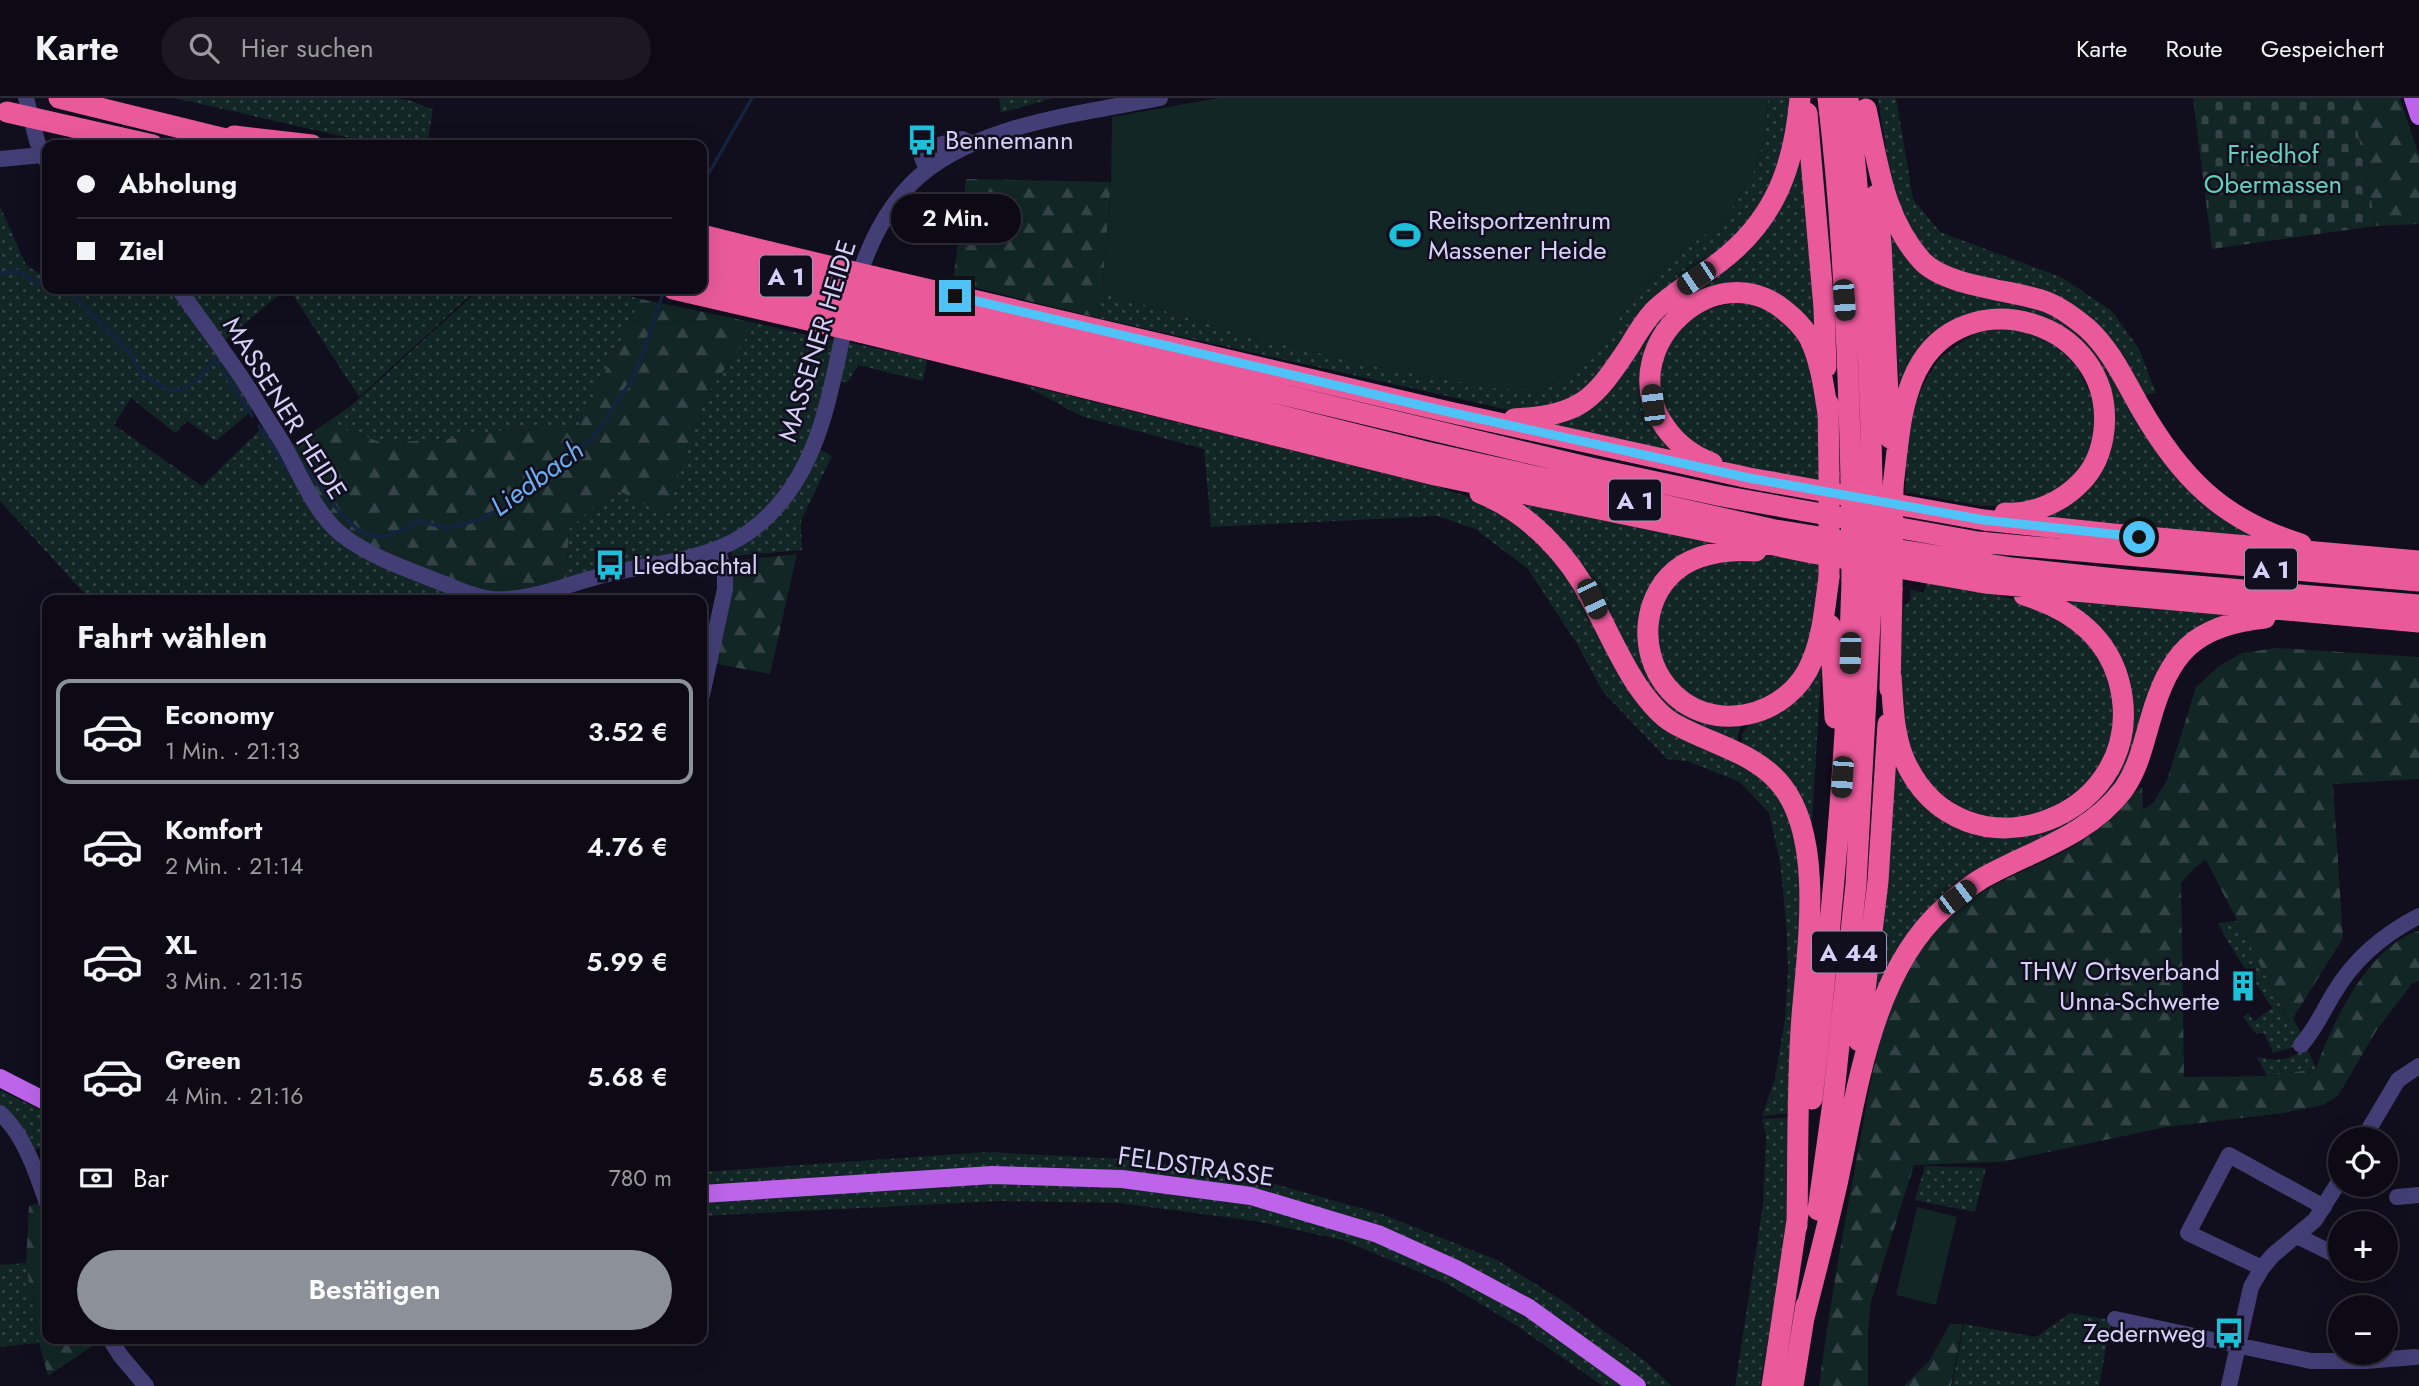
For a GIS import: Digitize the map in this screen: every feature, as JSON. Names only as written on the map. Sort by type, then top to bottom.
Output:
[{"type":"highway","points":[[1449,412],[1506,420],[1545,417],[1562,414],[1585,401],[1604,383],[1652,313],[1675,293],[1718,264],[1741,244],[1765,217],[1780,190],[1791,159],[1800,98]]},
{"type":"highway","points":[[1805,98],[1824,308],[1828,414],[1830,647],[1841,802]]},
{"type":"highway","name":"A 44","points":[[1828,98],[1842,259],[1872,482]]},
{"type":"highway","points":[[64,99],[230,140]]},
{"type":"highway","points":[[1859,102],[1884,197],[1897,227],[1924,264],[1982,287],[2046,302],[2068,313],[2106,348],[2167,452],[2197,487],[2227,511],[2288,540],[2344,555]]},
{"type":"highway","name":"A 44","points":[[1793,1386],[1833,1102],[1856,884],[1872,585],[1872,482],[1859,102]]},
{"type":"highway","points":[[3,111],[131,140]]},
{"type":"highway","points":[[73,127],[110,140]]},
{"type":"highway","points":[[194,131],[270,140]]},
{"type":"highway","points":[[707,237],[867,305],[1435,475],[1486,495],[1532,524],[1569,563],[1592,599],[1619,658],[1644,696],[1671,722],[1751,759],[1782,785],[1799,812],[1808,858],[1809,932],[1801,1031],[1797,1226]]},
{"type":"highway","name":"A 1","points":[[707,257],[867,305],[1181,391],[1426,452],[1720,519],[2012,568],[2419,604]]},
{"type":"highway","name":"A 1","points":[[707,277],[867,305],[1721,496],[1978,542],[2419,581]]},
{"type":"highway","points":[[707,292],[867,305],[1449,412],[1749,478],[1984,520],[2419,561]]},
{"type":"highway","points":[[1749,478],[1697,458],[1666,430],[1653,405],[1649,373],[1657,344],[1671,323],[1691,306],[1715,295],[1759,295],[1793,317],[1808,336],[1821,369],[1828,414]]},
{"type":"highway","points":[[1872,482],[1900,429],[1911,385],[1926,357],[1949,336],[1969,324],[2008,318],[2041,325],[2076,347],[2090,367],[2101,393],[2105,417],[2103,439],[2088,475],[2060,500],[2036,510],[2011,514],[1922,508]]},
{"type":"highway","points":[[1435,475],[1812,553],[1985,583],[2419,622]]},
{"type":"highway","points":[[1812,553],[1746,550],[1724,552],[1686,563],[1673,572],[1662,584],[1648,618],[1650,656],[1667,688],[1696,709],[1720,716],[1737,717],[1756,713],[1787,697],[1812,663],[1829,577]]},
{"type":"highway","points":[[1872,585],[1891,676],[1898,740],[1904,759],[1924,792],[1959,818],[2004,829],[2024,828],[2069,811],[2090,796],[2108,772],[2122,736],[2122,693],[2109,657],[2095,636],[2079,620],[2061,609],[1985,583]]},
{"type":"highway","name":"A 44","points":[[1772,1386],[1797,1226],[1831,928],[1849,678],[1872,585]]},
{"type":"highway","points":[[1804,1318],[1831,1214],[1873,1025],[1890,981],[1919,934],[1941,910],[1979,880],[2083,828],[2108,808],[2124,787],[2140,758],[2161,684],[2178,657],[2200,638],[2219,626],[2241,621],[2312,614]]},
{"type":"highway","points":[[1846,1143],[1878,881],[1891,676]]},
{"type":"main road","points":[[2413,98],[2419,116]]},
{"type":"main road","points":[[0,1078],[42,1099]]},
{"type":"main road","name":"FELDSTRASSE","points":[[707,1194],[992,1175],[1122,1179],[1251,1196],[1378,1234],[1456,1269],[1529,1308],[1637,1386]]},
{"type":"street","points":[[26,98],[42,149]]},
{"type":"street","name":"MASSENER HEIDE","points":[[533,595],[604,575],[679,561],[718,549],[764,520],[797,480],[821,423],[851,299],[867,251],[899,197],[928,170],[972,144],[1048,121],[1160,98]]},
{"type":"street","name":"MASSENER HEIDE","points":[[928,170],[918,147],[962,139],[972,144]]},
{"type":"street","points":[[0,159],[42,158]]},
{"type":"street","name":"MASSENER HEIDE","points":[[182,294],[255,398],[317,506],[329,522],[343,536],[382,560],[473,595]]},
{"type":"street","points":[[707,672],[725,589],[718,549]]},
{"type":"street","points":[[2301,1045],[2355,963],[2386,935],[2419,916]]},
{"type":"street","points":[[2370,1127],[2399,1080],[2419,1066]]},
{"type":"street","points":[[0,1113],[24,1146],[42,1191]]},
{"type":"street","points":[[2262,1268],[2188,1233],[2229,1155],[2324,1208]]},
{"type":"street","points":[[2398,1197],[2419,1195]]},
{"type":"street","points":[[2229,1386],[2251,1287],[2273,1255],[2307,1228],[2330,1197]]},
{"type":"street","points":[[2297,1236],[2328,1251]]},
{"type":"street","points":[[2115,1319],[2311,1361],[2418,1355]]},
{"type":"street","points":[[113,1344],[146,1386]]},
{"type":"green space","points":[[174,98],[397,98],[433,110],[428,140],[359,140]]},
{"type":"green space","points":[[999,98],[1053,98],[1001,113]]},
{"type":"green space","name":"Reitsportzentrum Massener Heide","points":[[1218,98],[1768,98],[1765,139],[1753,173],[1725,220],[1682,251],[1641,286],[1599,349],[1578,373],[1543,390],[1499,389],[1392,370],[1262,340],[1102,292],[1111,182],[1112,117]]},
{"type":"green space","points":[[1768,98],[1793,98],[1775,182],[1750,222],[1576,399],[1518,412],[1098,318],[1102,292],[1262,340],[1392,370],[1599,349],[1641,286],[1682,251],[1725,220],[1753,173],[1765,139]]},
{"type":"green space","points":[[1878,98],[1896,98],[1913,199],[1940,232],[2061,277],[2112,311],[2139,349],[2156,393],[2144,395],[2104,333],[1959,272],[1931,257],[1908,232],[1893,197]]},
{"type":"green space","name":"Friedhof Obermassen","points":[[2193,98],[2351,98],[2376,226],[2212,249]]},
{"type":"green space","points":[[2351,98],[2400,98],[2419,156],[2419,224],[2376,226]]},
{"type":"green space","points":[[1800,144],[1817,338],[1758,292],[1668,321],[1650,407],[1696,461],[1536,424],[1564,418],[1655,317],[1720,266]]},
{"type":"green space","points":[[966,179],[1111,182],[1098,318],[953,282]]},
{"type":"green space","points":[[0,206],[26,265],[42,275],[42,294],[179,294],[256,407],[216,441],[187,421],[175,433],[131,398],[114,425],[202,486],[266,424],[469,595],[88,595],[0,501]]},
{"type":"green space","points":[[1888,220],[1912,259],[2048,310],[2097,347],[2147,428],[2281,544],[2042,520],[2067,506],[2084,491],[2110,447],[2071,334],[1976,316],[1900,397]]},
{"type":"green space","points":[[186,294],[280,294],[220,344]]},
{"type":"green space","points":[[292,294],[472,294],[359,397]]},
{"type":"green space","points":[[474,294],[622,294],[641,299],[578,428],[506,430],[447,439],[383,443],[326,423],[352,405]]},
{"type":"green space","points":[[641,299],[756,323],[704,399],[665,515],[614,488],[569,529],[566,581],[525,593],[490,594],[384,556],[332,520],[289,447],[326,423],[383,443],[447,439],[506,430],[578,428]]},
{"type":"green space","points":[[1737,302],[1758,304],[1779,313],[1804,341],[1821,407],[1820,480],[1743,468],[1700,452],[1682,439],[1661,405],[1658,375],[1663,352],[1694,313]]},
{"type":"green space","points":[[756,323],[837,342],[816,422],[793,477],[769,508],[716,546],[566,581],[569,529],[614,488],[665,514],[704,399]]},
{"type":"green space","points":[[2016,328],[2050,337],[2072,356],[2097,408],[2090,458],[2074,479],[2050,498],[2022,506],[1981,506],[1905,492],[1907,439],[1917,395],[1939,358],[1977,332]]},
{"type":"green space","points":[[846,342],[927,359],[923,381],[858,365],[847,383],[837,379]]},
{"type":"green space","points":[[1022,384],[1428,484],[1482,501],[1502,510],[1566,567],[1640,699],[1750,764],[1778,788],[1804,858],[1794,1113],[1762,1116],[1775,1078],[1785,1019],[1788,969],[1780,862],[1769,813],[1740,782],[1687,761],[1667,759],[1603,692],[1577,644],[1528,569],[1475,529],[1437,516],[1211,527],[1204,449],[1081,416]]},
{"type":"green space","points":[[817,448],[832,456],[801,521],[802,550],[732,556],[730,548]]},
{"type":"green space","points":[[1499,493],[1722,543],[1658,578],[1652,674],[1742,724],[1738,733],[1737,749],[1711,738],[1648,694],[1595,595]]},
{"type":"green space","points":[[1746,553],[1820,562],[1815,638],[1785,693],[1737,711],[1692,701],[1654,655],[1657,603],[1687,567]]},
{"type":"green space","points":[[797,554],[770,674],[712,663],[732,561]]},
{"type":"green space","points":[[1927,583],[1987,591],[2046,611],[2076,628],[2096,647],[2110,674],[2116,706],[2112,743],[2095,779],[2036,818],[2002,820],[1963,809],[1929,784],[1905,744],[1899,705],[1903,606],[1911,600],[1910,589],[1923,593]]},
{"type":"green space","points":[[2060,599],[2230,615],[2193,636],[2135,756],[2091,817],[1955,886],[1874,1009],[1895,757],[1924,801],[2043,830],[2130,734],[2131,702],[2125,672]]},
{"type":"green space","points":[[2277,648],[2419,657],[2419,779],[2333,784],[2343,938],[2290,1023],[2206,860],[2194,868],[2181,883],[2184,1077],[2267,1076],[2316,1069],[2342,1009],[2369,969],[2384,952],[2401,939],[2419,931],[2419,981],[2412,984],[2376,1031],[2338,1096],[2323,1105],[2284,1113],[2166,1127],[2001,1162],[1914,1165],[1871,1302],[1868,1386],[1819,1386],[1841,1246],[1875,1062],[1895,997],[1909,968],[1928,940],[1964,904],[2083,840],[2109,820],[2142,787],[2143,810],[2153,803],[2167,780],[2196,687],[2219,666],[2242,653]]},
{"type":"green space","points":[[1822,658],[1811,838],[1742,745],[1742,734],[1753,719]]},
{"type":"green space","points":[[2238,921],[2289,1022],[2293,1019],[2303,1036],[2297,1046],[2273,1053],[2264,1033],[2256,1034],[2243,1017],[2248,1013],[2254,1021],[2272,1008],[2218,923]]},
{"type":"green space","points":[[2306,1046],[2316,1069],[2267,1076],[2257,1057],[2289,1058]]},
{"type":"green space","points":[[0,1090],[42,1111],[42,1148],[34,1149],[0,1107]]},
{"type":"green space","points":[[1794,1117],[1788,1226],[1760,1386],[1735,1386],[1763,1205],[1766,1135],[1762,1119]]},
{"type":"green space","points":[[987,1152],[1120,1159],[1246,1176],[1382,1214],[1497,1260],[1563,1301],[1644,1360],[1672,1386],[1649,1386],[1626,1368],[1380,1227],[1123,1173],[707,1185],[707,1172]]},
{"type":"green space","points":[[1925,1166],[1986,1168],[1975,1212],[1915,1200]]},
{"type":"green space","points":[[992,1183],[1121,1186],[1255,1203],[1374,1241],[1451,1274],[1527,1313],[1628,1386],[1603,1386],[1514,1324],[1446,1283],[1342,1240],[1255,1221],[1120,1203],[998,1201],[707,1216],[707,1199]]},
{"type":"green space","points":[[42,1202],[42,1344],[96,1344],[48,1376],[39,1343],[26,1263],[29,1206]]},
{"type":"green space","points":[[1917,1207],[1957,1217],[1936,1305],[1896,1295]]},
{"type":"green space","points":[[26,1263],[39,1343],[0,1347],[0,1265]]},
{"type":"green space","points":[[2070,1313],[2111,1320],[2099,1386],[1952,1386],[1964,1324],[2036,1337]]},
{"type":"green space","points":[[1950,1324],[1963,1324],[1951,1386],[1904,1386],[1929,1361]]},
{"type":"waterway","name":"Liedbach","points":[[707,176],[752,98]]},
{"type":"waterway","name":"Liedbach","points":[[0,273],[18,271],[37,284],[42,282]]},
{"type":"waterway","name":"Liedbach","points":[[71,294],[129,352],[142,375],[171,391],[185,389],[200,377],[215,359],[220,367]]},
{"type":"waterway","name":"Liedbach","points":[[308,470],[345,518],[363,533],[372,536],[390,535],[418,521],[447,528],[479,520],[514,501],[593,438],[632,380],[663,294]]},
{"type":"waterway","name":"Liedbach","points":[[224,373],[252,416]]},
{"type":"waterway","name":"Liedbach","points":[[259,426],[292,477]]},
{"type":"place","name":"Bennemann","points":[[922,140]]},
{"type":"place","name":"Reitsportzentrum Massener Heide","points":[[1405,235]]},
{"type":"place","name":"Liedbachtal","points":[[610,565]]},
{"type":"place","name":"THW Ortsverband Unna-Schwerte","points":[[2243,986]]},
{"type":"place","name":"Zedernweg","points":[[2229,1333]]},
{"type":"route","points":[[955,296],[1449,412],[1749,478],[1984,520],[2139,537]]}]
